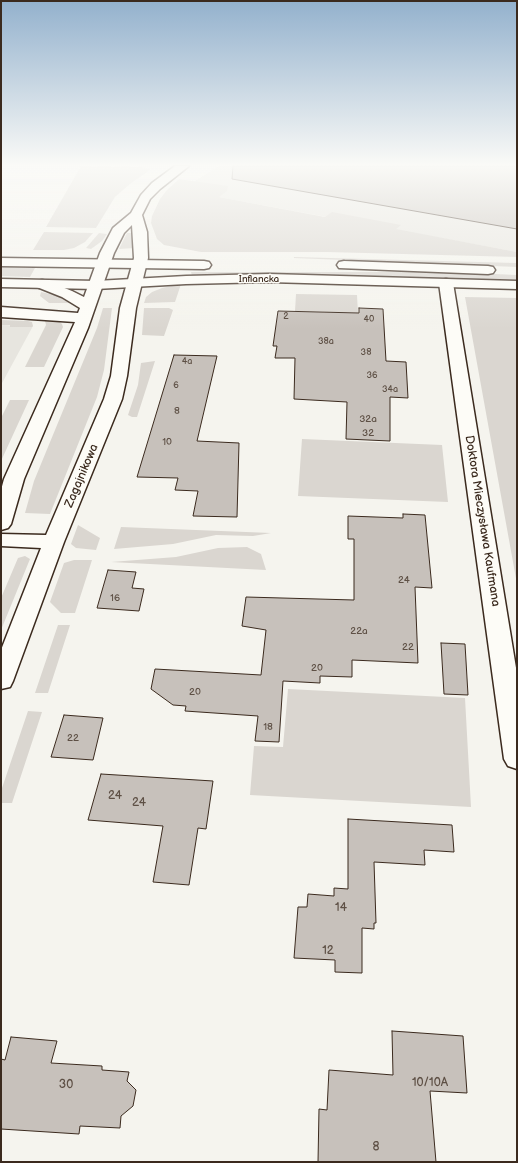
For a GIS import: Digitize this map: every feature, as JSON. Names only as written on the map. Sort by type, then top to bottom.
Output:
[{"type":"street","points":[[1,524],[14,478],[86,312],[103,264],[118,231],[130,220]]},
{"type":"street","name":"Zagajnikowa","points":[[1,681],[54,542],[113,399],[119,376],[128,308],[140,265],[142,250],[137,220]]},
{"type":"street","points":[[1,262],[215,265]]},
{"type":"street","name":"Inflancka","points":[[246,265],[291,265]]},
{"type":"street","points":[[329,265],[502,270]]},
{"type":"street","name":"Inflancka","points":[[1,283],[96,284],[269,278],[517,286]]},
{"type":"street","points":[[42,284],[68,294],[86,312]]},
{"type":"street","name":"Doktora Mieczysława Kaufmana","points":[[446,284],[483,522],[517,759]]},
{"type":"street","points":[[1,312],[46,314],[86,312]]},
{"type":"street","points":[[1,540],[54,542]]},
{"type":"shaded area","points":[[50,220],[101,220],[96,228],[46,227]]},
{"type":"shaded area","points":[[151,220],[376,220],[401,225],[396,229],[517,252],[517,257],[327,252],[201,252],[164,245],[157,239]]},
{"type":"shaded area","points":[[345,220],[517,220],[517,252]]},
{"type":"shaded area","points":[[44,232],[93,233],[85,242],[74,248],[64,250],[33,250]]},
{"type":"shaded area","points":[[99,233],[107,234],[102,241],[91,249],[86,248]]},
{"type":"shaded area","points":[[127,233],[133,233],[135,248],[119,249]]},
{"type":"shaded area","points":[[294,258],[517,263],[517,267]]},
{"type":"shaded area","points":[[1,267],[35,268],[30,277],[1,276]]},
{"type":"shaded area","points":[[191,272],[452,272],[517,275],[517,281],[274,274],[192,276]]},
{"type":"shaded area","points":[[181,284],[175,302],[144,303],[146,297],[152,292]]},
{"type":"shaded area","points":[[41,292],[59,296],[69,303],[49,303],[40,296]]},
{"type":"shaded area","points":[[296,294],[357,295],[358,313],[295,311]]},
{"type":"shaded area","points":[[465,297],[517,298],[517,584]]},
{"type":"shaded area","points":[[103,308],[112,308],[104,370],[97,397],[50,514],[25,513],[34,481],[97,328]]},
{"type":"shaded area","points":[[144,308],[169,308],[173,310],[164,336],[142,335]]},
{"type":"shaded area","points":[[44,317],[58,320],[63,327],[44,367],[25,367],[46,325]]},
{"type":"shaded area","points":[[1,320],[28,321],[32,322],[33,326],[10,327],[10,325],[1,325]]},
{"type":"shaded area","points":[[1,325],[33,326],[1,385]]},
{"type":"shaded area","points":[[155,361],[137,417],[132,417],[128,415],[138,385],[141,363]]},
{"type":"shaded area","points":[[10,400],[29,400],[1,461],[1,418]]},
{"type":"shaded area","points":[[302,439],[442,445],[448,502],[298,496]]},
{"type":"shaded area","points":[[78,525],[100,538],[96,550],[76,548],[71,544]]},
{"type":"shaded area","points":[[121,527],[271,533],[253,536],[216,535],[173,544],[114,549]]},
{"type":"shaded area","points":[[247,547],[261,554],[266,570],[111,562],[176,557],[218,548]]},
{"type":"shaded area","points":[[25,556],[30,559],[1,630],[1,598],[18,558]]},
{"type":"shaded area","points":[[74,560],[92,560],[75,613],[61,613],[50,602],[64,563]]},
{"type":"shaded area","points":[[58,625],[70,625],[48,693],[35,693]]},
{"type":"shaded area","points":[[288,689],[465,698],[471,807],[250,795],[254,746],[283,747]]},
{"type":"shaded area","points":[[28,711],[42,712],[12,803],[1,803],[1,791]]},
{"type":"building","points":[[467,220],[517,220],[517,229]]},
{"type":"building","points":[[359,308],[383,309],[386,361],[406,362],[408,398],[390,397],[390,441],[346,439],[347,402],[294,399],[295,358],[275,358],[277,346],[273,346],[278,311],[359,313]]},
{"type":"building","points":[[174,355],[217,356],[197,441],[239,443],[237,517],[193,516],[198,491],[175,490],[178,478],[137,477]]},
{"type":"building","points":[[403,514],[425,515],[432,588],[415,587],[418,663],[352,660],[352,677],[320,676],[320,683],[283,681],[279,742],[255,741],[258,716],[185,711],[186,706],[173,705],[151,689],[155,669],[261,675],[266,630],[242,626],[246,597],[354,600],[354,539],[348,539],[348,516],[403,518]]},
{"type":"building","points":[[108,570],[136,572],[132,588],[144,589],[139,611],[97,608]]},
{"type":"building","points":[[441,643],[465,644],[468,695],[444,694]]},
{"type":"building","points":[[64,715],[103,718],[93,760],[51,757]]},
{"type":"building","points":[[101,774],[213,781],[206,829],[198,828],[189,885],[153,882],[163,826],[88,820]]},
{"type":"building","points":[[348,819],[452,825],[454,852],[424,850],[425,865],[374,862],[376,923],[374,923],[374,929],[362,928],[362,973],[335,972],[335,960],[294,958],[298,907],[307,907],[308,894],[334,896],[334,888],[348,889]]},
{"type":"building","points":[[392,1031],[463,1036],[467,1093],[430,1091],[436,1162],[318,1162],[319,1109],[327,1110],[329,1070],[393,1075]]},
{"type":"building","points":[[11,1037],[57,1041],[51,1063],[102,1066],[102,1070],[129,1072],[127,1081],[136,1090],[133,1106],[121,1116],[120,1128],[80,1126],[79,1134],[1,1129],[1,1059],[5,1060]]}]
